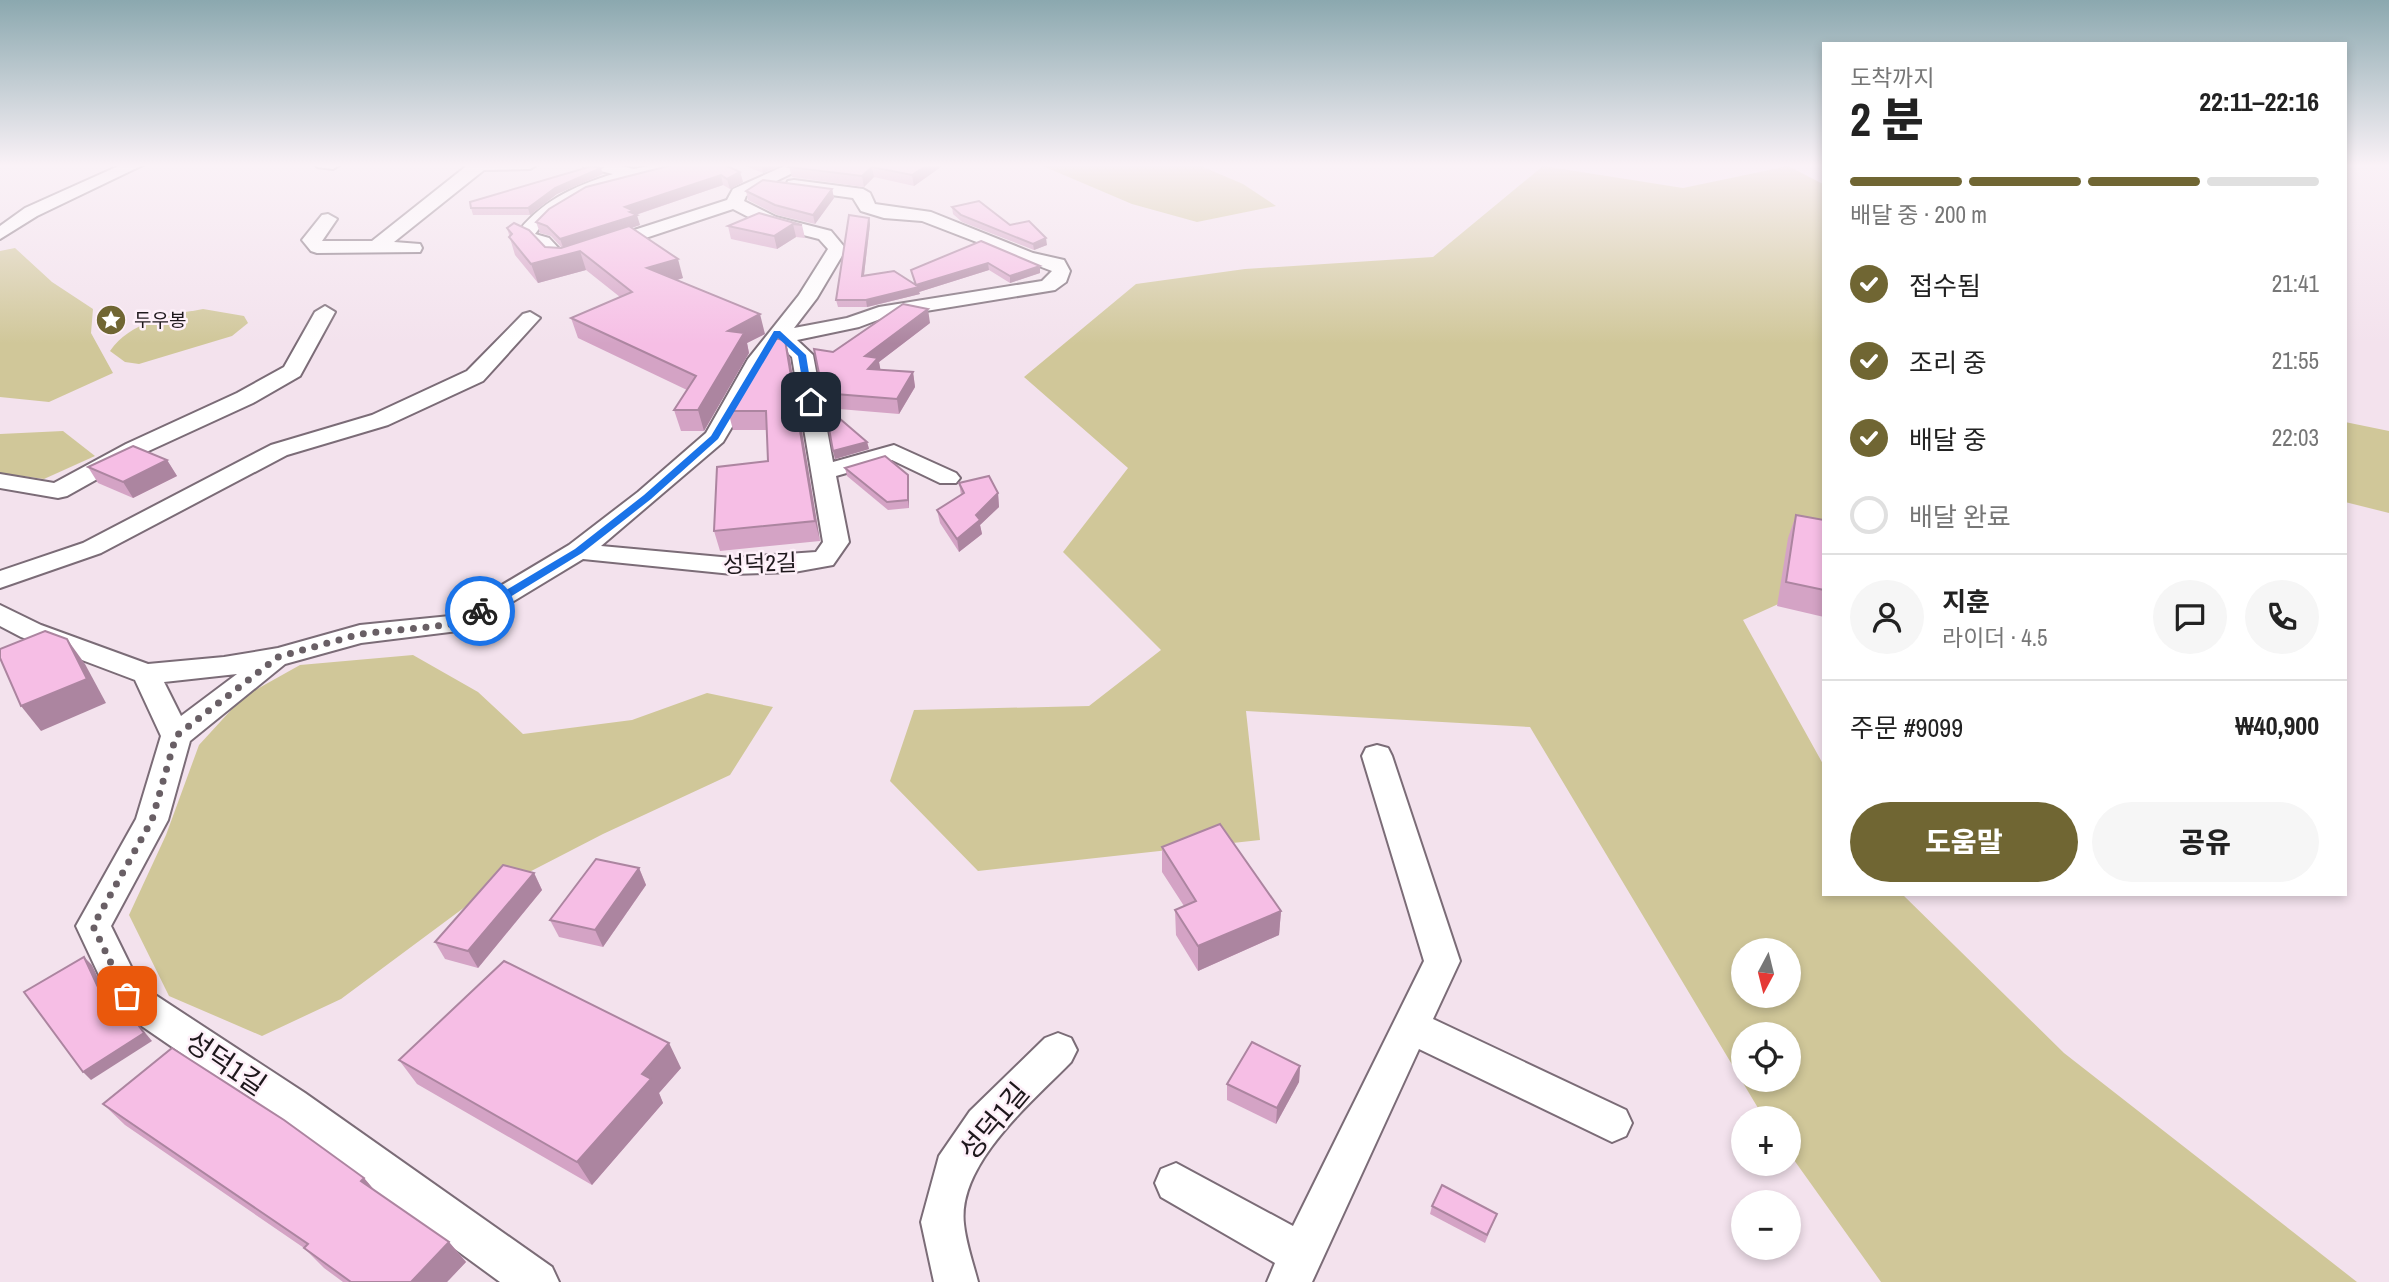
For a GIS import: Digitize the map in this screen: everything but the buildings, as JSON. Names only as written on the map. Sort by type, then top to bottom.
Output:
[{"type":"street","points":[[0,234],[14,224]]},
{"type":"street","points":[[324,224],[311,240],[317,247],[413,248]]},
{"type":"street","points":[[376,247],[404,224]]},
{"type":"street","points":[[533,224],[524,236],[543,242],[560,260],[671,224]]},
{"type":"street","points":[[0,614],[42,635],[146,674],[224,667],[278,657],[360,634],[456,624],[579,551],[648,497],[715,437],[777,332],[813,289],[837,249],[825,235],[781,224]]},
{"type":"street","points":[[777,332],[800,334],[852,323],[879,313],[1048,286],[1059,278],[1061,271],[1057,264],[1027,257],[944,224]]},
{"type":"street","points":[[0,481],[58,491],[134,449],[245,398],[292,371],[325,312]]},
{"type":"street","points":[[0,580],[92,548],[279,450],[380,420],[475,376],[530,318]]},
{"type":"street","name":"성덕2길","points":[[579,551],[746,567],[798,564],[824,559],[836,542],[802,355],[777,332]]},
{"type":"street","points":[[824,472],[894,452],[948,478]]},
{"type":"street","points":[[146,674],[176,736],[278,657]]},
{"type":"street","name":"성덕1길","points":[[176,736],[152,820],[93,926],[127,996],[290,1106],[537,1282]]},
{"type":"street","points":[[1176,1183],[1295,1269],[1412,1027],[1442,961],[1377,756]]},
{"type":"street","points":[[1412,1027],[1612,1123]]},
{"type":"street","name":"성덕1길","points":[[956,1282],[942,1222],[953,1170],[984,1124],[1058,1050]]},
{"type":"shaded area","points":[[1473,224],[1822,224],[1822,584],[1743,620],[1822,762],[1822,896],[1904,896],[2064,1053],[2357,1282],[1881,1282],[1801,1170],[1801,1106],[1757,1106],[1748,1092],[1801,1092],[1801,1022],[1731,1022],[1731,1063],[1530,727],[1246,711],[1260,840],[978,871],[890,781],[914,710],[1089,706],[1161,650],[1063,552],[1128,468],[1024,377],[1136,284],[1245,269],[1433,257]]},
{"type":"shaded area","points":[[15,248],[52,282],[93,309],[91,333],[113,373],[49,402],[0,397],[0,251]]},
{"type":"shaded area","points":[[203,309],[244,316],[248,323],[232,336],[139,364],[125,362],[110,351],[128,333],[151,321]]},
{"type":"shaded area","points":[[2347,422],[2389,431],[2389,513],[2347,502]]},
{"type":"shaded area","points":[[63,431],[95,456],[44,479],[0,473],[0,434]]},
{"type":"shaded area","points":[[413,655],[478,692],[523,734],[632,720],[707,693],[773,707],[730,775],[603,834],[473,901],[341,999],[262,1036],[169,996],[129,915],[166,835],[199,745],[243,697],[300,665]]},
{"type":"way so far","points":[[127,996],[93,926],[152,820],[176,736],[278,657],[360,634],[456,624],[480,611]]},
{"type":"place","name":"두우봉","points":[[111,320]]},
{"type":"route","points":[[480,611],[579,551],[648,497],[715,437],[777,332],[802,355],[811,402]]}]
